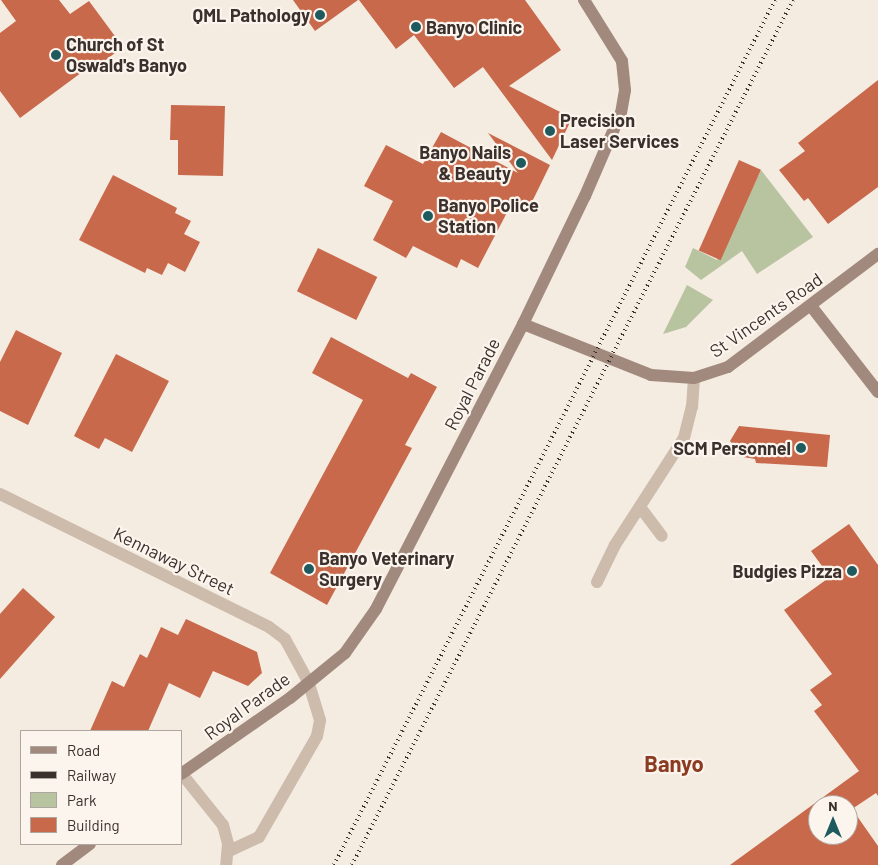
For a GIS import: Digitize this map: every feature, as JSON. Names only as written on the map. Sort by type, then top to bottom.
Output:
[{"type":"main road","name":"Royal Parade","points":[[182,774],[309,683],[345,653],[368,624],[523,324],[610,141],[624,103],[625,77],[622,61],[584,0]]},
{"type":"main road","name":"St Vincents Road","points":[[523,324],[651,375],[694,378],[728,367],[878,254]]},
{"type":"main road","points":[[811,306],[878,392]]},
{"type":"main road","points":[[62,865],[89,845]]},
{"type":"street","points":[[597,582],[615,545],[684,438],[691,413],[694,378]]},
{"type":"street","name":"Kennaway Street","points":[[0,494],[269,627],[285,639],[309,683]]},
{"type":"street","points":[[640,507],[662,536]]},
{"type":"street","name":"Royal Parade","points":[[229,851],[259,837],[317,736],[320,720],[309,683]]},
{"type":"street","name":"Royal Parade","points":[[182,774],[223,825],[229,851],[226,865]]},
{"type":"green space","points":[[761,170],[813,237],[757,274],[742,251],[701,280],[685,267],[693,248],[717,260]]},
{"type":"green space","points":[[687,285],[713,300],[686,327],[663,334]]},
{"type":"building","name":"Church of St Oswald's Banyo","points":[[1,0],[59,0],[70,14],[89,1],[123,47],[95,68],[93,64],[20,118],[0,91],[0,33],[16,21]]},
{"type":"building","name":"QML Pathology","points":[[293,0],[358,0],[315,31]]},
{"type":"building","points":[[359,0],[525,0],[561,50],[509,86],[572,118],[552,160],[483,67],[454,88],[414,35],[396,49]]},
{"type":"building","points":[[878,80],[878,187],[828,224],[808,198],[804,201],[779,170],[805,151],[798,143]]},
{"type":"building","points":[[171,105],[225,106],[223,176],[178,175],[178,140],[170,140]]},
{"type":"building","points":[[441,132],[518,173],[488,133],[550,165],[529,208],[513,201],[478,268],[461,259],[457,268],[413,246],[406,258],[373,240],[393,201],[364,186],[386,145],[423,164]]},
{"type":"building","points":[[739,160],[761,170],[721,260],[699,250]]},
{"type":"building","points":[[113,175],[177,208],[175,213],[191,221],[184,234],[200,242],[185,272],[168,263],[162,275],[147,268],[145,273],[79,240]]},
{"type":"building","points":[[318,248],[377,277],[356,320],[297,291]]},
{"type":"building","points":[[16,330],[62,353],[28,425],[0,411],[0,362]]},
{"type":"building","points":[[331,337],[408,378],[411,373],[437,387],[405,445],[412,448],[327,605],[270,573],[363,400],[312,373]]},
{"type":"building","points":[[116,354],[169,381],[132,452],[105,438],[99,449],[74,436]]},
{"type":"building","points":[[739,426],[830,435],[827,467],[756,463],[755,459],[743,457],[730,441]]},
{"type":"building","points":[[849,524],[878,565],[878,796],[876,793],[858,805],[858,795],[826,795],[859,771],[814,711],[822,705],[810,690],[832,674],[784,610],[830,577],[811,551]]},
{"type":"building","points":[[23,588],[55,617],[0,679],[0,614]]},
{"type":"building","points":[[186,619],[257,652],[262,673],[248,686],[213,671],[200,698],[169,683],[148,730],[90,730],[112,681],[124,687],[140,654],[147,658],[161,627],[178,635]]},
{"type":"building","points":[[808,808],[808,845],[858,845],[858,818],[878,846],[878,865],[730,865]]},
{"type":"railway","points":[[334,865],[775,0]]},
{"type":"railway","points":[[352,865],[793,0]]},
{"type":"place","name":"QML Pathology","points":[[320,15]]},
{"type":"place","name":"Banyo Clinic","points":[[416,27]]},
{"type":"place","name":"Church of St Oswald's Banyo","points":[[56,55]]},
{"type":"place","name":"Precision Laser Services","points":[[550,131]]},
{"type":"place","name":"Banyo Nails & Beauty","points":[[521,163]]},
{"type":"place","name":"Banyo Police Station","points":[[428,216]]},
{"type":"place","name":"SCM Personnel","points":[[801,448]]},
{"type":"place","name":"Banyo Veterinary Surgery","points":[[309,569]]},
{"type":"place","name":"Budgies Pizza","points":[[852,571]]},
{"type":"district","name":"Banyo","points":[[674,764]]}]
